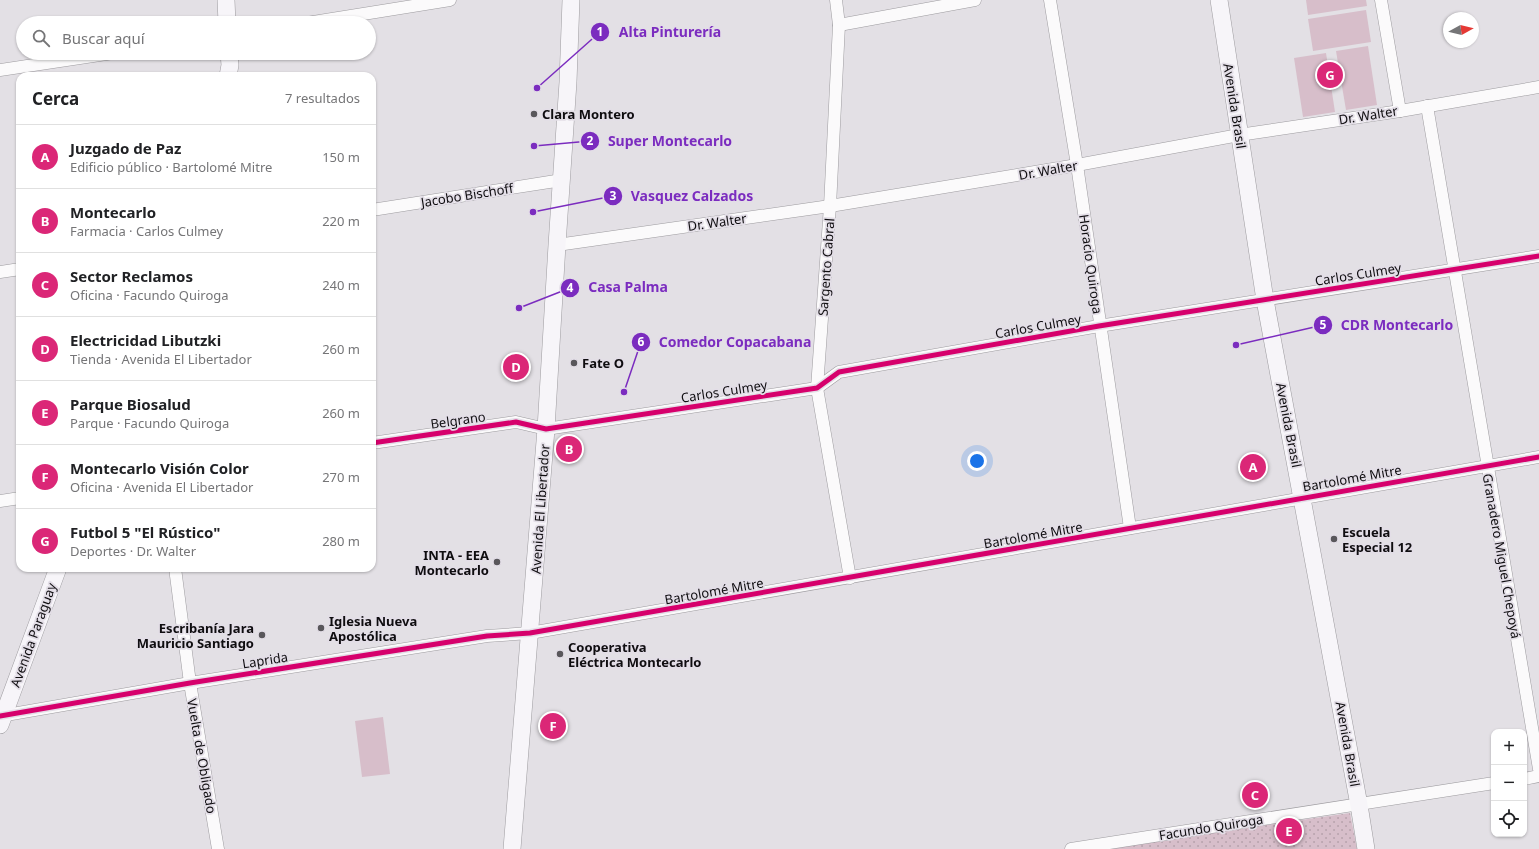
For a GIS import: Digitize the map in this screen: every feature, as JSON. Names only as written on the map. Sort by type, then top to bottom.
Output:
[{"type":"main road","points":[[226,0],[227,16]]},
{"type":"main road","name":"Avenida El Libertador","points":[[512,849],[546,429],[556,245],[562,180],[571,0]]},
{"type":"main road","name":"Avenida Brasil","points":[[1219,0],[1266,300],[1366,849]]},
{"type":"main road","points":[[229,72],[230,60]]},
{"type":"main road","name":"Avenida Paraguay","points":[[1,719],[56,572]]},
{"type":"street","points":[[351,16],[450,0]]},
{"type":"street","name":"Sargento Cabral","points":[[836,0],[839,25],[830,206],[817,388],[850,578]]},
{"type":"street","points":[[839,25],[975,0]]},
{"type":"street","name":"Horacio Quiroga","points":[[1050,0],[1077,165],[1099,326],[1130,528]]},
{"type":"street","points":[[1381,0],[1400,111]]},
{"type":"street","points":[[0,70],[66,60]]},
{"type":"street","name":"Dr. Walter","points":[[556,245],[830,206],[1077,165],[1239,134],[1400,111],[1539,87]]},
{"type":"street","name":"Granadero Miguel Chepoyá","points":[[1427,106],[1539,769]]},
{"type":"street","name":"Jacobo Bischoff","points":[[376,209],[562,180]]},
{"type":"street","name":"Carlos Culmey","points":[[546,429],[817,388],[839,372],[1099,326],[1539,256]]},
{"type":"street","points":[[0,272],[16,270]]},
{"type":"street","name":"Belgrano","points":[[376,442],[516,422],[546,429]]},
{"type":"street","name":"Bartolomé Mitre","points":[[530,633],[1539,457]]},
{"type":"street","points":[[0,501],[16,499]]},
{"type":"street","name":"Vuelta de Obligado","points":[[175,572],[190,683],[218,849]]},
{"type":"street","name":"Laprida","points":[[1,719],[190,683],[487,636],[530,633]]},
{"type":"street","points":[[1527,778],[1539,776]]},
{"type":"street","name":"Facundo Quiroga","points":[[1071,849],[1491,783]]},
{"type":"shaded area","points":[[1306,0],[1366,0],[1367,6],[1308,15]]},
{"type":"shaded area","points":[[1366,10],[1371,42],[1313,51],[1308,19]]},
{"type":"shaded area","points":[[1368,46],[1377,105],[1346,110],[1336,51]]},
{"type":"shaded area","points":[[1326,53],[1335,112],[1303,117],[1294,58]]},
{"type":"shaded area","points":[[383,717],[390,774],[362,777],[355,721]]},
{"type":"shaded area","points":[[1350,813],[1357,849],[1098,849]]},
{"type":"cycle path","points":[[376,442],[516,422],[546,429],[817,388],[839,372],[1099,326],[1539,256]]},
{"type":"cycle path","points":[[0,716],[190,683],[487,636],[530,633],[1539,457]]},
{"type":"place","name":"Futbol 5 \"El Rústico\"","points":[[1330,75]]},
{"type":"place","name":"Alta Pinturería","points":[[537,88]]},
{"type":"place","name":"Clara Montero","points":[[534,114]]},
{"type":"place","name":"Super Montecarlo","points":[[534,146]]},
{"type":"place","name":"Vasquez Calzados","points":[[533,212]]},
{"type":"place","name":"Casa Palma","points":[[519,308]]},
{"type":"place","name":"CDR Montecarlo","points":[[1236,345]]},
{"type":"place","name":"Fate O","points":[[574,363]]},
{"type":"place","name":"Electricidad Libutzki","points":[[516,367]]},
{"type":"place","name":"Comedor Copacabana","points":[[624,392]]},
{"type":"place","name":"Montecarlo","points":[[569,449]]},
{"type":"place","name":"Juzgado de Paz","points":[[1253,467]]},
{"type":"place","name":"Escuela Especial 12","points":[[1334,539]]},
{"type":"place","name":"INTA - EEA Montecarlo","points":[[497,562]]},
{"type":"place","name":"Iglesia Nueva Apostólica","points":[[321,628]]},
{"type":"place","name":"Escribanía Jara Mauricio Santiago","points":[[262,635]]},
{"type":"place","name":"Cooperativa Eléctrica Montecarlo","points":[[560,654]]},
{"type":"place","name":"Montecarlo Visión Color","points":[[553,726]]},
{"type":"place","name":"Sector Reclamos","points":[[1255,795]]},
{"type":"place","name":"Parque Biosalud","points":[[1289,831]]}]
